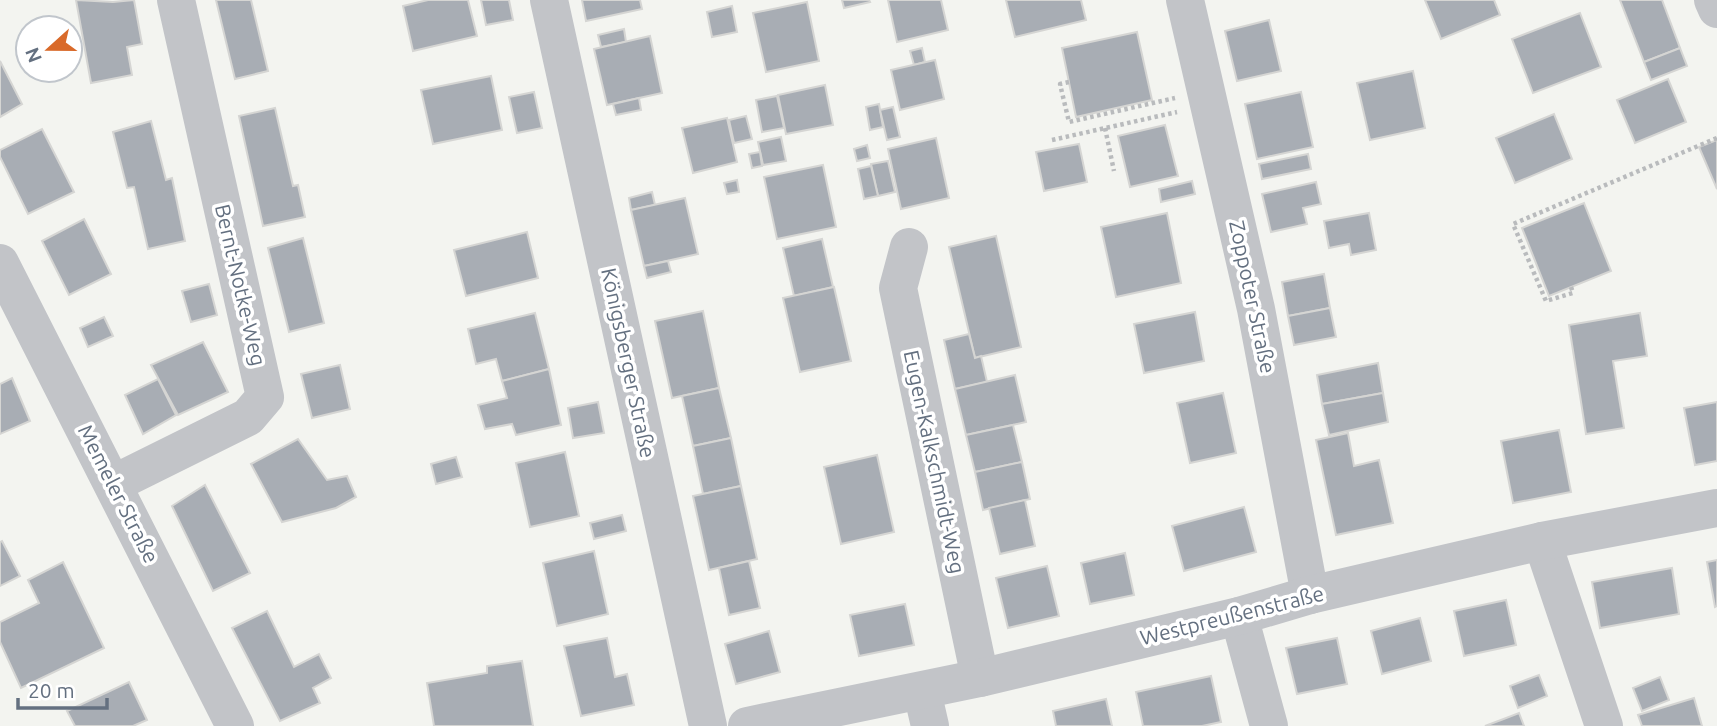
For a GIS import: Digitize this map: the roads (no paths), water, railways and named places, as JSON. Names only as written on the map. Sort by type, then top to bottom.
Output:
[{"type":"street","name":"Bernt-Notke-Weg","points":[[113,484],[248,417],[265,397],[176,0]]},
{"type":"street","name":"Königsberger Straße","points":[[549,0],[708,726]]},
{"type":"street","name":"Zoppoter Straße","points":[[1185,0],[1256,309],[1310,596]]},
{"type":"street","points":[[1713,0],[1717,9]]},
{"type":"street","name":"Eugen-Kalkschmidt-Weg","points":[[909,247],[898,288],[980,678]]},
{"type":"street","name":"Memeler Straße","points":[[0,263],[235,726]]},
{"type":"street","name":"Westpreußenstraße","points":[[747,726],[926,709],[980,678],[1542,541],[1717,508]]},
{"type":"street","points":[[1542,541],[1604,726]]},
{"type":"street","points":[[1239,615],[1269,726]]}]
